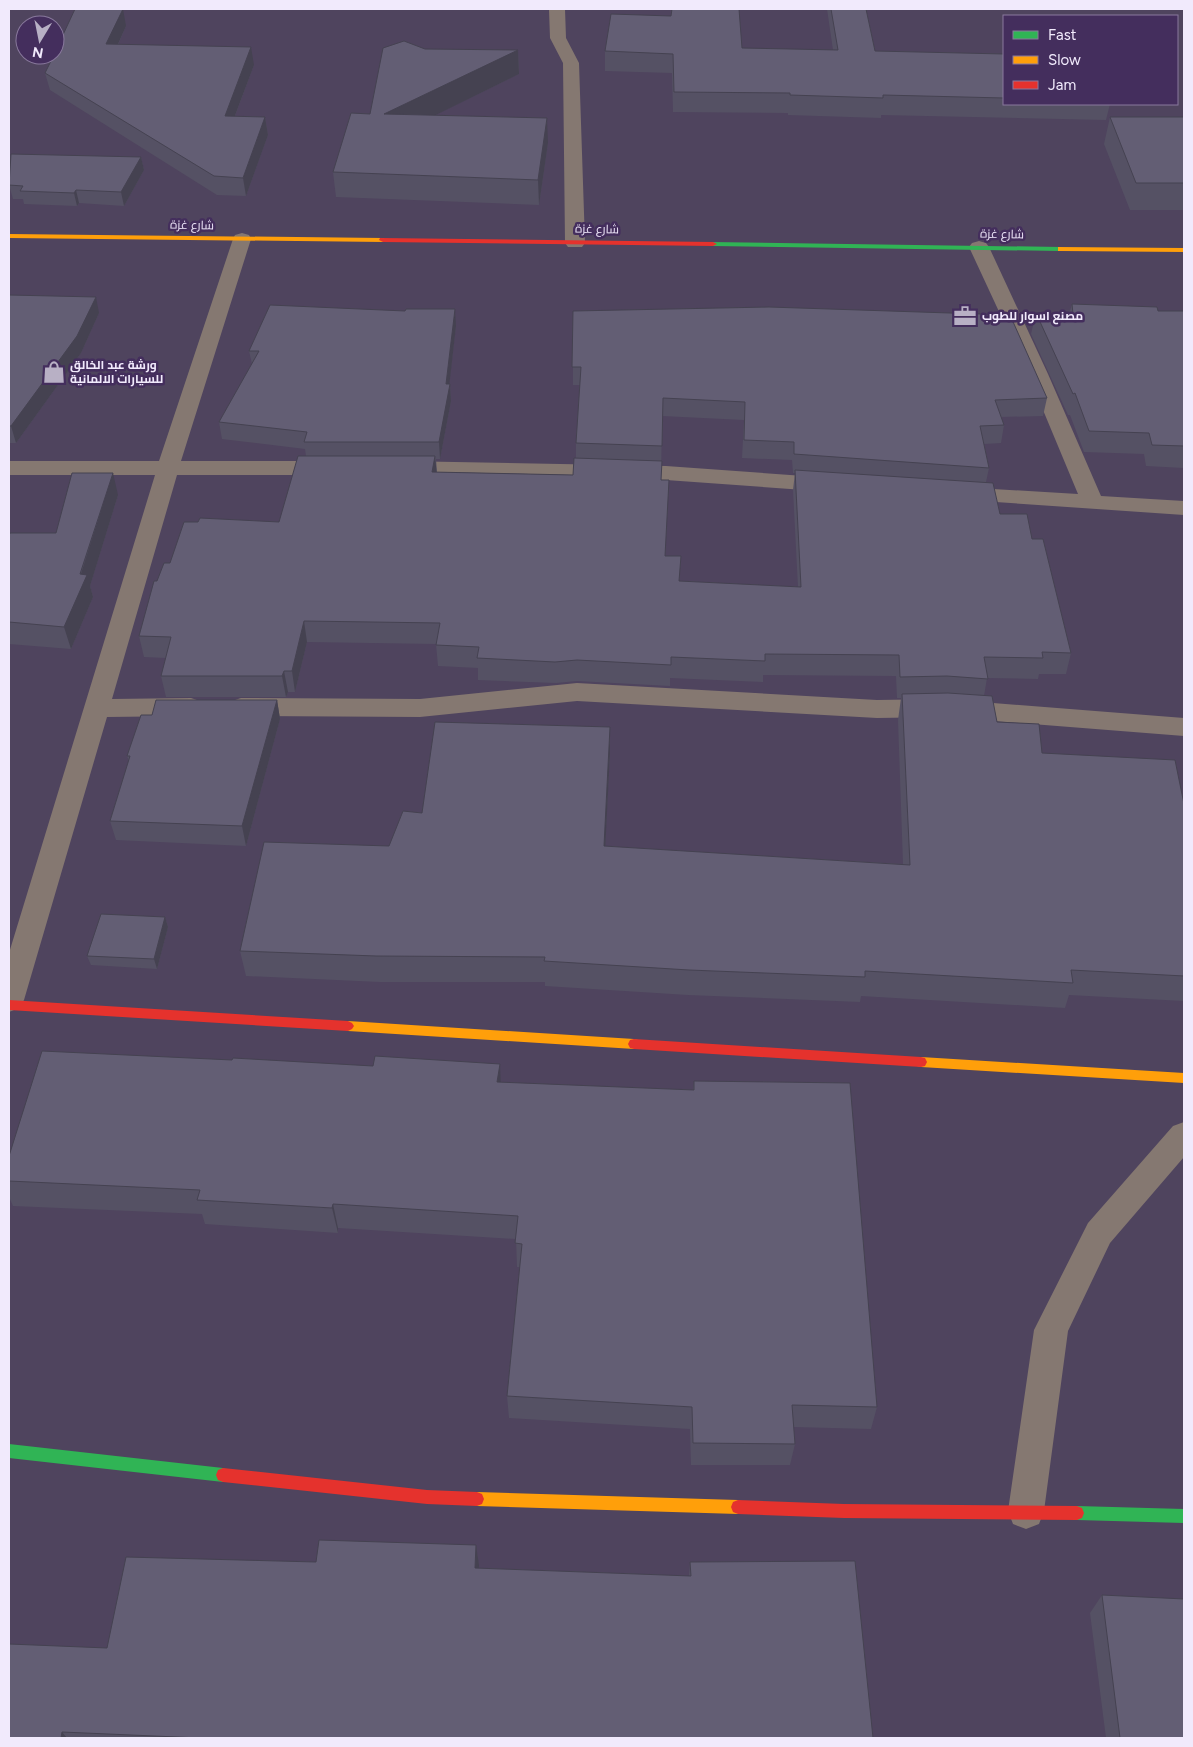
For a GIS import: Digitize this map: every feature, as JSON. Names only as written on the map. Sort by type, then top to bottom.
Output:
[{"type":"street","points":[[557,9],[558,38],[571,63],[575,243]]},
{"type":"street","name":"شارع غزة","points":[[9,236],[1184,250]]},
{"type":"street","points":[[9,1000],[168,468],[242,239]]},
{"type":"street","points":[[979,248],[1038,374],[1092,502]]},
{"type":"street","points":[[9,468],[351,468]]},
{"type":"street","points":[[380,468],[666,473],[852,486]]},
{"type":"street","points":[[940,492],[1184,508]]},
{"type":"street","points":[[97,708],[420,708],[576,692],[877,709],[944,708],[1184,727]]},
{"type":"street","points":[[9,1005],[1184,1078]]},
{"type":"street","points":[[1026,1511],[1051,1330],[1099,1233],[1184,1135]]},
{"type":"street","points":[[9,1451],[427,1496],[844,1511],[1026,1511],[1184,1516]]},
{"type":"building","points":[[75,9],[123,9],[106,44],[251,47],[225,116],[265,117],[243,178],[214,176],[45,73],[49,65],[65,65],[65,30]]},
{"type":"building","points":[[672,9],[739,9],[742,48],[838,50],[831,9],[866,9],[875,51],[1003,54],[1003,98],[883,95],[883,98],[790,95],[790,93],[674,92],[673,54],[605,51],[611,14],[671,16]]},
{"type":"building","points":[[404,41],[425,49],[518,50],[384,114],[547,118],[538,180],[333,172],[351,113],[370,114],[383,48]]},
{"type":"building","points":[[1110,117],[1184,117],[1184,183],[1136,183]]},
{"type":"building","points":[[11,154],[141,157],[121,192],[76,190],[74,193],[20,191],[23,186],[9,185]]},
{"type":"building","points":[[9,295],[96,297],[77,336],[11,426],[9,426]]},
{"type":"building","points":[[1072,304],[1157,307],[1158,311],[1184,311],[1184,446],[1152,445],[1149,433],[1089,431],[1075,393],[1073,394],[1036,313],[1073,314]]},
{"type":"building","points":[[270,305],[405,311],[406,309],[455,309],[446,384],[450,384],[439,442],[304,442],[307,432],[219,422],[259,351],[249,351]]},
{"type":"building","points":[[769,307],[1010,315],[1047,398],[995,400],[1004,425],[980,426],[989,468],[794,454],[794,442],[744,440],[745,402],[663,398],[662,446],[576,443],[581,367],[572,367],[573,311]]},
{"type":"building","points":[[298,456],[435,456],[432,472],[573,475],[574,458],[662,461],[661,480],[669,480],[665,556],[681,556],[679,581],[801,587],[795,470],[993,483],[1000,514],[1027,514],[1032,539],[1043,539],[1071,653],[1042,652],[1043,658],[984,657],[988,679],[947,676],[900,677],[899,655],[765,654],[765,661],[671,657],[671,665],[577,660],[555,662],[477,658],[479,647],[436,645],[440,623],[304,621],[292,671],[284,671],[282,676],[161,676],[171,637],[139,636],[154,581],[157,581],[164,563],[170,563],[184,522],[198,522],[200,518],[279,522]]},
{"type":"building","points":[[72,473],[113,473],[80,574],[87,575],[64,627],[9,622],[9,535],[10,533],[56,533]]},
{"type":"building","points":[[948,693],[992,696],[997,722],[1039,724],[1042,753],[1175,760],[1184,804],[1184,976],[1071,970],[1073,983],[865,971],[865,977],[689,970],[544,961],[545,957],[376,956],[240,951],[264,842],[389,846],[403,811],[422,813],[435,722],[610,727],[604,846],[910,865],[902,694]]},
{"type":"building","points":[[156,700],[277,700],[242,826],[110,821],[130,756],[127,756],[141,715],[152,715]]},
{"type":"building","points":[[101,914],[165,917],[154,959],[87,956]]},
{"type":"building","points":[[42,1051],[232,1060],[233,1058],[373,1066],[375,1056],[500,1064],[497,1082],[694,1090],[694,1081],[850,1083],[877,1407],[792,1405],[795,1444],[693,1443],[692,1407],[507,1396],[522,1244],[515,1243],[518,1216],[333,1204],[332,1208],[197,1200],[200,1190],[9,1181],[9,1156]]},
{"type":"building","points":[[319,1540],[476,1545],[475,1568],[691,1576],[690,1562],[855,1561],[873,1738],[200,1738],[62,1732],[61,1738],[9,1738],[9,1644],[107,1648],[126,1557],[316,1562]]},
{"type":"building","points":[[1102,1595],[1184,1599],[1184,1738],[1120,1738]]},
{"type":"traffic: fast","points":[[713,244],[1061,249]]},
{"type":"traffic: fast","points":[[9,1451],[223,1475]]},
{"type":"traffic: fast","points":[[1077,1513],[1184,1516]]},
{"type":"traffic: slow","points":[[9,236],[383,240]]},
{"type":"traffic: slow","points":[[1061,249],[1184,250]]},
{"type":"traffic: slow","points":[[348,1026],[634,1044]]},
{"type":"traffic: slow","points":[[921,1062],[1184,1078]]},
{"type":"traffic: slow","points":[[477,1499],[738,1507]]},
{"type":"traffic: jam","points":[[383,240],[713,244]]},
{"type":"traffic: jam","points":[[9,1005],[348,1026]]},
{"type":"traffic: jam","points":[[634,1044],[921,1062]]},
{"type":"traffic: jam","points":[[223,1475],[427,1497],[477,1499]]},
{"type":"traffic: jam","points":[[738,1507],[844,1511],[1077,1513]]},
{"type":"place","name":"مصنع اسوار للطوب","points":[[965,316]]},
{"type":"place","name":"ورشة عبد الخالق للسيارات الالمانية","points":[[54,372]]}]
